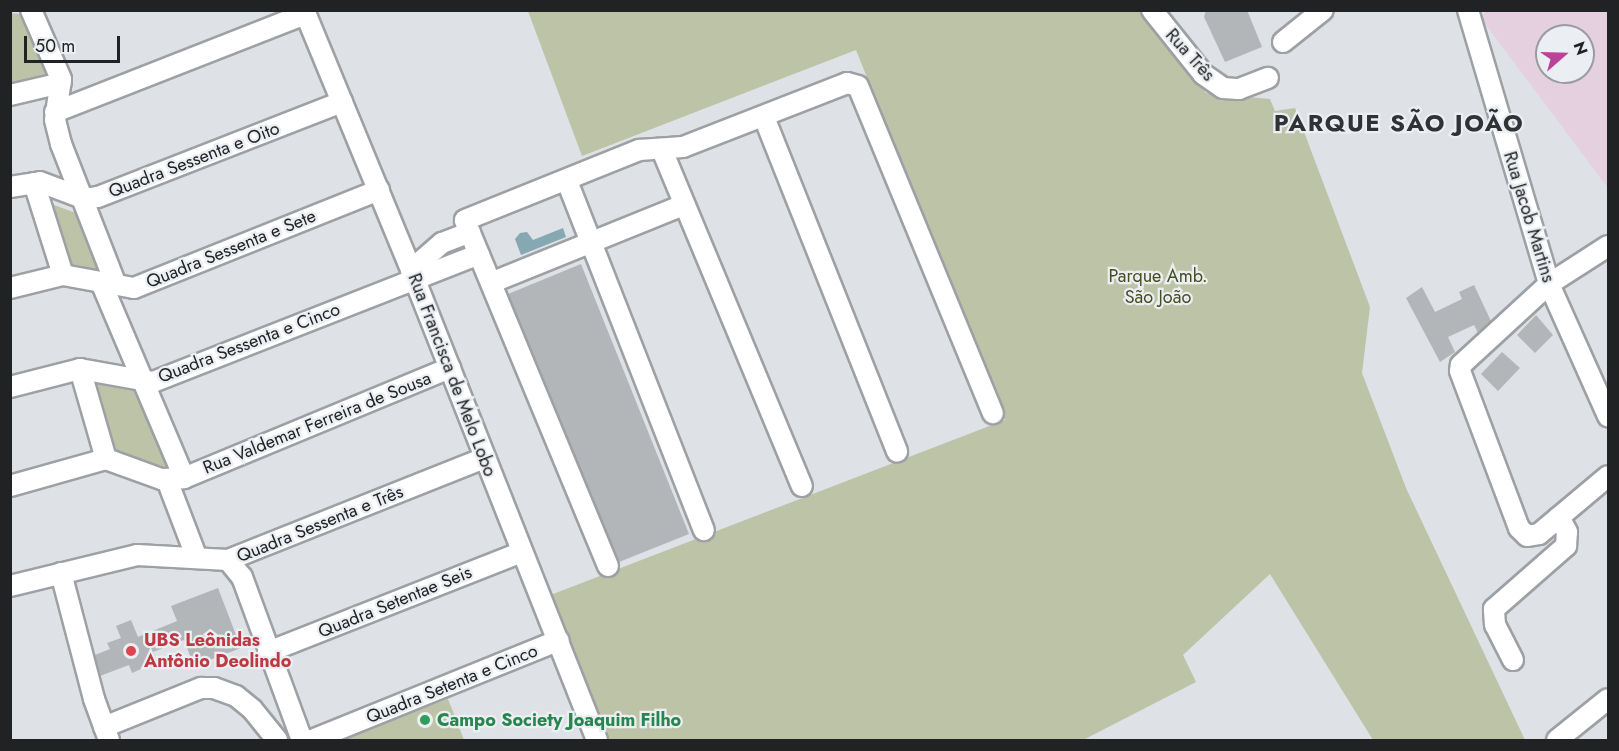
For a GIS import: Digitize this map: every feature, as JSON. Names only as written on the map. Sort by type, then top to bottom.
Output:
[{"type":"street","points":[[31,10],[61,83],[55,112],[61,144],[85,199],[109,284],[175,479],[195,556]]},
{"type":"street","name":"Rua Três","points":[[1152,10],[1203,75],[1222,88],[1239,89],[1268,78]]},
{"type":"street","points":[[1283,42],[1323,10]]},
{"type":"street","name":"Rua Jacob Martins","points":[[1468,10],[1549,284],[1608,416]]},
{"type":"street","points":[[55,112],[305,12]]},
{"type":"street","name":"Rua Francisca de Melo Lobo","points":[[305,12],[380,190],[597,741]]},
{"type":"street","points":[[10,95],[61,83]]},
{"type":"street","points":[[608,566],[493,282],[465,220],[567,181],[639,150],[683,147],[847,83],[861,91],[993,413]]},
{"type":"street","name":"Quadra Sessenta e Oito","points":[[10,187],[34,183],[51,184],[85,199],[116,192],[342,102]]},
{"type":"street","points":[[764,117],[897,452]]},
{"type":"street","points":[[662,150],[802,486]]},
{"type":"street","points":[[567,181],[704,530]]},
{"type":"street","points":[[34,183],[63,274]]},
{"type":"street","name":"Quadra Sessenta e Sete","points":[[10,288],[63,274],[134,288],[149,284],[380,190]]},
{"type":"street","points":[[493,282],[684,205]]},
{"type":"street","points":[[413,274],[442,243],[470,232]]},
{"type":"street","points":[[1606,253],[1549,284],[1461,365],[1460,371],[1519,528],[1527,536],[1539,534],[1608,476]]},
{"type":"street","name":"Quadra Sessenta e Cinco","points":[[10,387],[80,369],[103,371],[141,382],[153,382],[413,274],[479,254]]},
{"type":"street","name":"Rua Valdemar Ferreira de Sousa","points":[[175,479],[450,368]]},
{"type":"street","points":[[80,369],[106,459]]},
{"type":"street","name":"Quadra Sessenta e Três","points":[[10,586],[137,555],[195,556],[228,560],[484,458]]},
{"type":"street","points":[[10,486],[106,459],[175,479]]},
{"type":"street","points":[[1513,660],[1496,625],[1494,609],[1566,546],[1568,532],[1559,517]]},
{"type":"street","name":"Quadra Setentae Seis","points":[[268,652],[522,552]]},
{"type":"street","points":[[228,560],[242,578],[302,741]]},
{"type":"street","points":[[61,573],[106,734],[201,687],[214,688],[236,696],[252,709],[277,741]]},
{"type":"street","name":"Quadra Setenta e Cinco","points":[[312,741],[559,640]]},
{"type":"street","points":[[1557,741],[1608,699]]},
{"type":"shaded area","points":[[1487,11],[1608,11],[1608,188],[1480,17]]},
{"type":"green space","name":"Parque Amb. São João","points":[[528,11],[1142,11],[1206,93],[1270,99],[1275,111],[1295,108],[1370,307],[1362,373],[1406,488],[1525,740],[1373,740],[1270,574],[1183,655],[1196,682],[1083,740],[608,740],[548,596],[1005,420],[856,50],[582,156]]},
{"type":"green space","points":[[10,13],[29,15],[56,79],[11,88]]},
{"type":"green space","points":[[38,199],[81,215],[103,276],[71,267]]},
{"type":"green space","points":[[93,379],[143,392],[177,470],[116,454]]},
{"type":"green space","name":"Campo Society Joaquim Filho","points":[[448,699],[464,740],[340,740]]},
{"type":"water","points":[[563,228],[566,237],[521,255],[515,239],[520,233],[527,232],[533,240]]},
{"type":"building","points":[[1206,10],[1247,10],[1262,47],[1225,62],[1204,17]]},
{"type":"building","points":[[581,264],[689,534],[619,562],[508,294]]},
{"type":"building","points":[[1474,285],[1491,321],[1478,333],[1474,325],[1448,337],[1455,352],[1440,362],[1406,298],[1422,287],[1435,312],[1462,299],[1459,292]]},
{"type":"building","points":[[1536,315],[1553,335],[1535,353],[1517,335]]},
{"type":"building","points":[[1502,352],[1520,368],[1498,391],[1481,374]]},
{"type":"building","points":[[218,588],[241,648],[194,666],[184,640],[153,652],[157,662],[132,673],[129,665],[100,676],[95,655],[110,649],[107,643],[121,638],[116,626],[131,620],[138,637],[177,621],[171,606]]},
{"type":"place","name":"UBS Leônidas Antônio Deolindo","points":[[131,651]]},
{"type":"place","name":"Campo Society Joaquim Filho","points":[[425,720]]},
{"type":"district","name":"PARQUE SÃO JOÃO","points":[[1399,123]]}]
